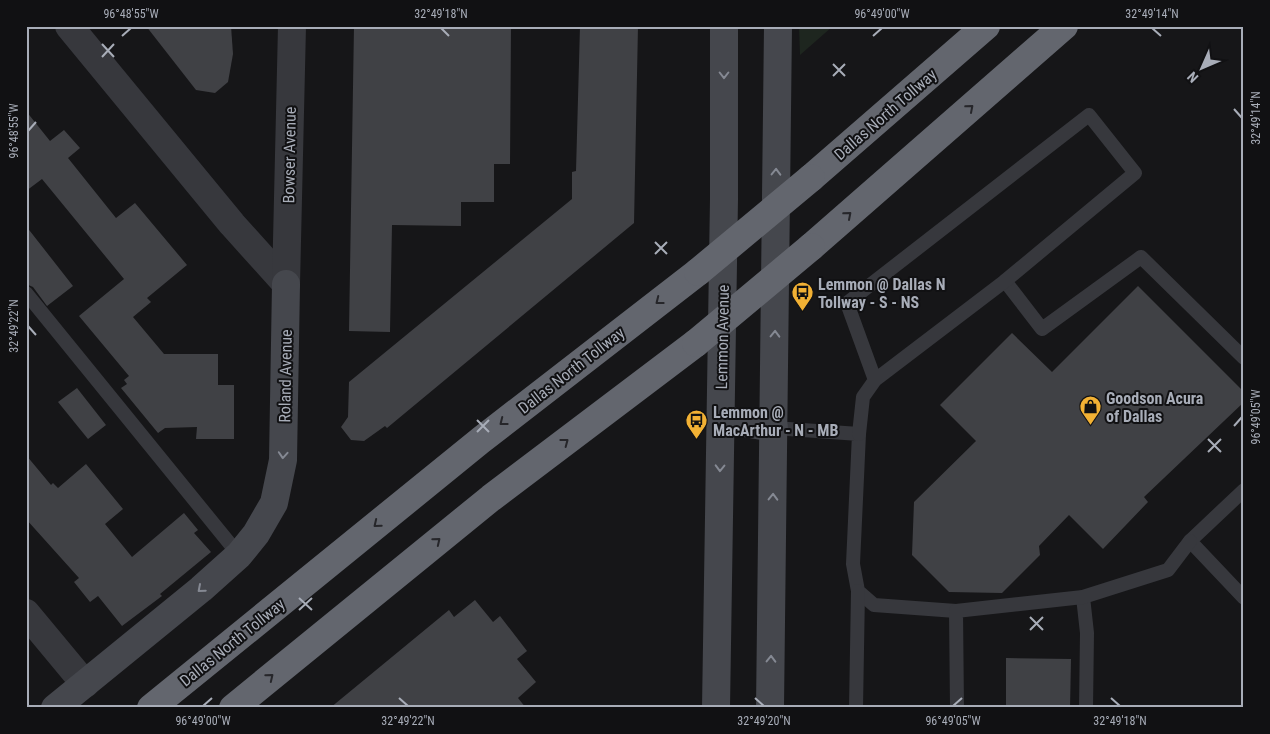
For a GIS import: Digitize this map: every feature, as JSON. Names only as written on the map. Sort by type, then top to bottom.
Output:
[{"type":"highway","name":"Dallas North Tollway","points":[[151,708],[481,440],[698,272],[811,178],[986,26]]},
{"type":"highway","points":[[232,708],[491,498],[696,343],[811,247],[1064,26]]},
{"type":"main road","name":"Lemmon Avenue","points":[[716,708],[724,26]]},
{"type":"main road","points":[[770,708],[778,26]]},
{"type":"main road","name":"Roland Avenue","points":[[55,708],[239,555],[256,534],[274,503],[283,460],[286,284]]},
{"type":"main road","points":[[720,419],[774,428]]},
{"type":"street","points":[[69,26],[232,224],[286,284]]},
{"type":"street","name":"Bowser Avenue","points":[[286,284],[292,26]]},
{"type":"street","points":[[26,613],[85,684]]},
{"type":"lane","points":[[856,708],[858,591],[853,564],[859,434],[863,397],[875,380],[1004,280],[1135,173],[1089,115],[847,303],[875,380]]},
{"type":"lane","points":[[1004,280],[1042,329],[1141,257],[1244,358]]},
{"type":"lane","points":[[26,293],[239,555]]},
{"type":"lane","points":[[774,428],[859,434]]},
{"type":"lane","points":[[858,591],[874,605],[956,611],[1083,598],[1168,570],[1190,541],[1244,490]]},
{"type":"lane","points":[[1190,541],[1244,598]]},
{"type":"lane","points":[[1083,598],[1087,633],[1086,708]]},
{"type":"lane","points":[[956,611],[957,708]]},
{"type":"shaded area","points":[[799,26],[833,26],[800,55]]},
{"type":"building","points":[[146,26],[231,26],[233,54],[228,82],[215,93],[196,90]]},
{"type":"building","points":[[354,26],[511,26],[510,164],[494,164],[494,202],[461,202],[461,226],[392,225],[390,332],[349,331]]},
{"type":"building","points":[[580,26],[638,26],[634,223],[387,428],[385,426],[364,441],[351,440],[341,427],[348,417],[349,382],[572,199],[572,172],[576,171]]},
{"type":"building","points":[[26,111],[50,141],[64,130],[80,148],[68,158],[116,218],[135,203],[187,265],[147,298],[151,302],[133,317],[164,354],[218,354],[218,385],[234,385],[234,439],[196,439],[197,427],[165,428],[158,433],[121,388],[127,384],[124,380],[129,376],[79,316],[124,279],[42,179],[26,191]]},
{"type":"building","points":[[26,226],[73,286],[47,306],[33,287],[26,284]]},
{"type":"building","name":"Goodson Acura of Dallas","points":[[1138,286],[1244,392],[1244,402],[1144,497],[1148,502],[1103,549],[1069,515],[1039,546],[1040,555],[1002,593],[949,592],[912,555],[914,502],[976,441],[940,405],[1012,333],[1052,372]]},
{"type":"building","points":[[77,388],[106,425],[88,439],[58,402]]},
{"type":"building","points":[[26,455],[51,485],[53,483],[58,488],[86,464],[123,509],[105,524],[132,557],[184,513],[198,530],[194,533],[211,552],[160,594],[162,596],[122,626],[98,596],[90,602],[74,582],[79,578],[26,519]]},
{"type":"building","points":[[475,600],[493,622],[500,616],[527,651],[517,659],[536,682],[518,698],[526,708],[330,708],[449,610],[454,617]]},
{"type":"building","points":[[1006,658],[1071,659],[1070,708],[1006,708]]},
{"type":"place","name":"Lemmon @ Dallas N Tollway - S - NS","points":[[802,312]]},
{"type":"place","name":"Goodson Acura of Dallas","points":[[1090,426]]},
{"type":"place","name":"Lemmon @ MacArthur - N - MB","points":[[697,440]]}]
